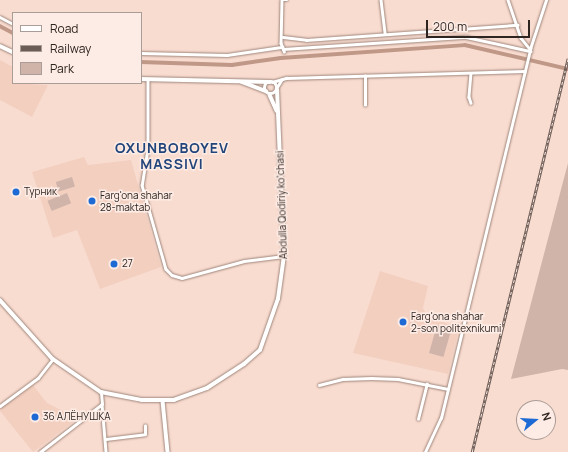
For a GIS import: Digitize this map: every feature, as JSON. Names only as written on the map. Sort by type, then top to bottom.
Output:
[{"type":"street","points":[[283,49],[282,0],[286,0]]},
{"type":"street","points":[[381,0],[385,34]]},
{"type":"street","points":[[508,0],[521,38],[530,50]]},
{"type":"street","points":[[426,452],[436,432],[448,389],[530,50],[546,0]]},
{"type":"street","points":[[0,17],[12,23]]},
{"type":"street","points":[[283,37],[306,40],[517,25]]},
{"type":"street","points":[[142,53],[227,55],[283,49],[466,37],[530,50]]},
{"type":"street","points":[[0,46],[12,52]]},
{"type":"street","points":[[266,92],[265,86],[282,78],[525,71]]},
{"type":"street","points":[[471,73],[469,97],[471,103]]},
{"type":"street","points":[[365,76],[365,105]]},
{"type":"street","points":[[240,81],[270,94],[277,89],[282,78]]},
{"type":"street","points":[[142,79],[271,82],[277,89]]},
{"type":"street","points":[[148,79],[148,149],[142,185],[166,269],[172,275],[182,278],[242,261],[284,256]]},
{"type":"street","name":"Abdulla Qodiriy koʻchasi","points":[[0,300],[53,359],[101,392],[134,399],[163,401],[207,388],[244,364],[260,350],[278,299],[284,256],[277,89]]},
{"type":"street","name":"Abdulla Qodiriy koʻchasi","points":[[270,94],[278,114]]},
{"type":"street","points":[[0,406],[38,378],[53,359]]},
{"type":"street","points":[[319,385],[343,379],[372,378],[426,384],[448,389]]},
{"type":"street","points":[[418,419],[426,384]]},
{"type":"street","points":[[101,392],[106,452]]},
{"type":"street","points":[[163,401],[168,452]]},
{"type":"street","points":[[40,452],[102,404]]},
{"type":"street","points":[[106,439],[144,434],[145,426]]},
{"type":"shaded area","points":[[0,60],[12,66],[12,84],[48,85],[32,117],[0,100]]},
{"type":"shaded area","name":"Farg'ona shahar 28-maktab","points":[[84,157],[88,165],[131,160],[161,267],[100,289],[77,230],[53,238],[32,172]]},
{"type":"shaded area","name":"Farg'ona shahar 2-son politexnikumi","points":[[380,271],[428,286],[423,308],[427,316],[459,328],[448,374],[353,353]]},
{"type":"shaded area","points":[[32,384],[47,403],[63,411],[73,422],[33,452],[0,411],[0,408]]},
{"type":"green space","points":[[568,163],[568,370],[562,369],[511,379]]},
{"type":"green space","points":[[72,177],[75,187],[59,192],[56,182]]},
{"type":"green space","points":[[67,193],[71,203],[52,211],[48,201]]},
{"type":"green space","points":[[437,325],[451,329],[443,357],[429,353]]},
{"type":"waterway","points":[[0,26],[12,32]]},
{"type":"waterway","points":[[142,62],[232,65],[281,58],[465,45],[568,69]]},
{"type":"railway","points":[[472,452],[568,59]]},
{"type":"place","name":"Турник","points":[[16,192]]},
{"type":"place","name":"Farg'ona shahar 28-maktab","points":[[92,201]]},
{"type":"place","name":"27","points":[[114,264]]},
{"type":"place","name":"Farg'ona shahar 2-son politexnikumi","points":[[403,322]]},
{"type":"place","name":"36 АЛЁНУШКА","points":[[35,417]]},
{"type":"district","name":"OXUNBOBOYEV MASSIVI","points":[[172,156]]}]
